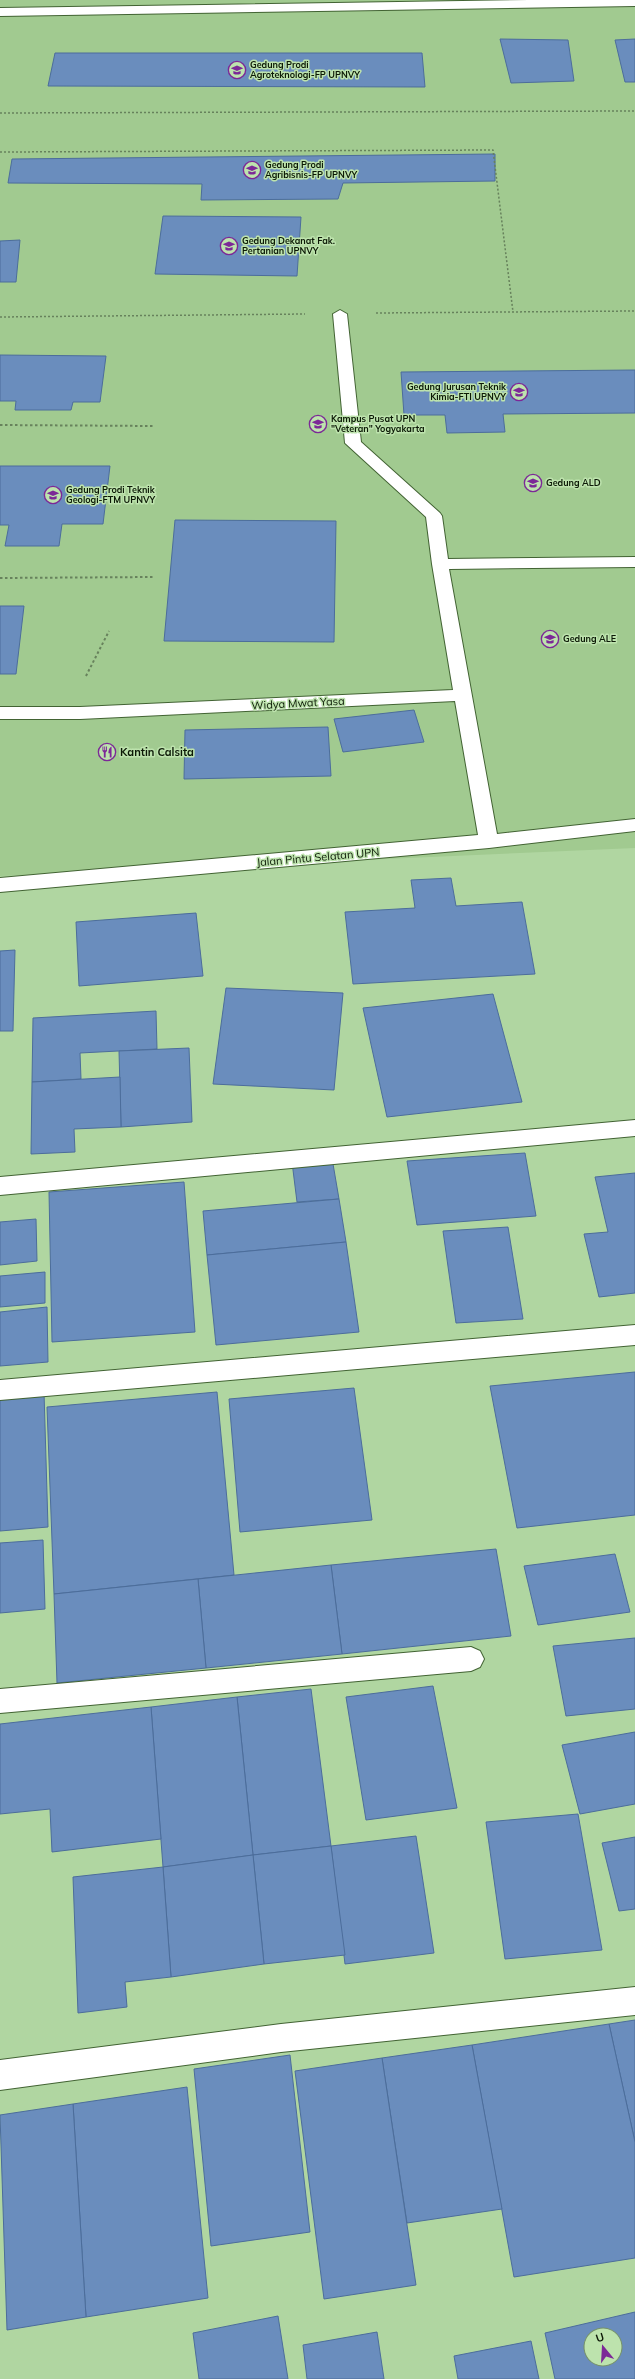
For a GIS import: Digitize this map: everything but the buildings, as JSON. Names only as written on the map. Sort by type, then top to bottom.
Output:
[{"type":"street","points":[[0,12],[635,2]]},
{"type":"street","points":[[340,314],[353,443],[434,516],[440,564],[489,841]]},
{"type":"street","points":[[440,564],[635,562]]},
{"type":"street","name":"Widya Mwat Yasa","points":[[0,713],[80,713],[463,695]]},
{"type":"street","name":"Jalan Pintu Selatan UPN","points":[[0,885],[489,841],[635,825]]},
{"type":"street","points":[[0,1186],[635,1128]]},
{"type":"street","points":[[0,1390],[635,1335]]},
{"type":"street","points":[[0,1701],[471,1658]]},
{"type":"street","points":[[0,2075],[282,2038],[635,2001]]},
{"type":"path","points":[[0,113],[635,111]]},
{"type":"path","points":[[0,152],[493,150],[513,312]]},
{"type":"path","points":[[0,316],[635,311]]},
{"type":"path","points":[[0,424],[153,426]]},
{"type":"path","points":[[0,578],[154,577]]},
{"type":"path","points":[[81,676],[88,676],[109,632]]},
{"type":"shaded area","name":"Kampus Pusat UPN \"Veteran\" Yogyakarta","points":[[0,0],[635,0],[635,848],[0,876]]},
{"type":"place","name":"Gedung Prodi Agroteknologi-FP UPNVY","points":[[237,70]]},
{"type":"place","name":"Gedung Prodi Agribisnis-FP UPNVY","points":[[252,170]]},
{"type":"place","name":"Gedung Dekanat Fak. Pertanian UPNVY","points":[[229,246]]},
{"type":"place","name":"Gedung Jurusan Teknik Kimia-FTI UPNVY","points":[[519,392]]},
{"type":"place","name":"Kampus Pusat UPN \"Veteran\" Yogyakarta","points":[[318,424]]},
{"type":"place","name":"Gedung ALD","points":[[533,483]]},
{"type":"place","name":"Gedung Prodi Teknik Geologi-FTM UPNVY","points":[[53,495]]},
{"type":"place","name":"Gedung ALE","points":[[550,639]]},
{"type":"place","name":"Kantin Calsita","points":[[107,752]]}]
